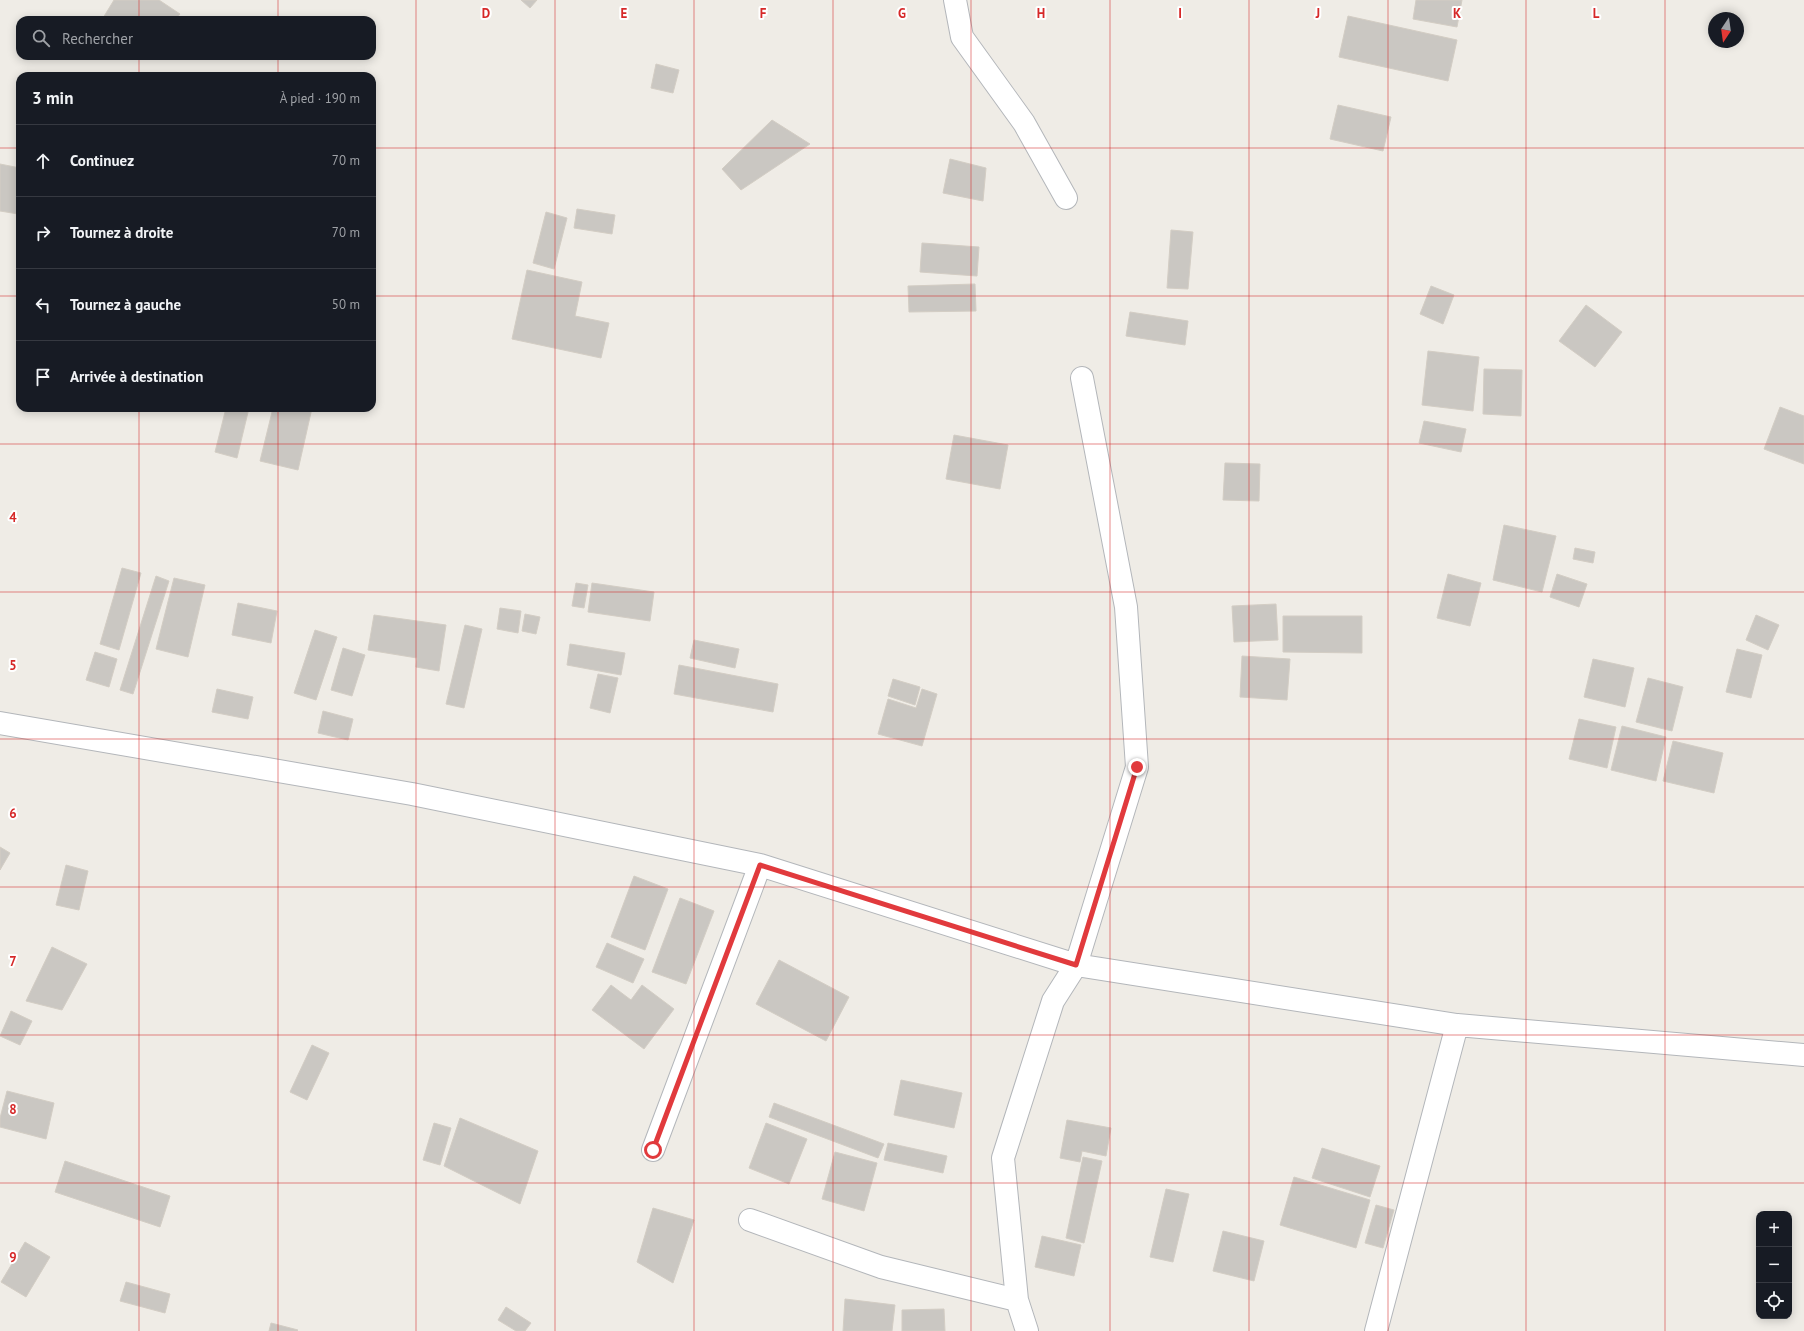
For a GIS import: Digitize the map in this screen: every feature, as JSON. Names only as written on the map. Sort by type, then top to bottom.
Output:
[{"type":"street","points":[[955,0],[962,37],[1024,123],[1066,198]]},
{"type":"street","points":[[1027,1331],[1016,1300],[1003,1158],[1053,1001],[1076,965],[1137,767],[1126,606],[1082,378]]},
{"type":"street","points":[[0,723],[412,794],[760,865],[1076,965],[1458,1025],[1804,1055]]},
{"type":"street","points":[[653,1150],[760,865]]},
{"type":"street","points":[[1376,1331],[1458,1025]]},
{"type":"street","points":[[750,1220],[881,1267],[1016,1300]]},
{"type":"building","points":[[114,0],[159,0],[180,14],[178,16],[104,16]]},
{"type":"building","points":[[521,0],[537,0],[530,8]]},
{"type":"building","points":[[1416,0],[1462,0],[1457,27],[1413,19]]},
{"type":"building","points":[[1348,16],[1457,40],[1448,81],[1339,57]]},
{"type":"building","points":[[656,64],[679,70],[673,93],[651,88]]},
{"type":"building","points":[[1338,105],[1391,117],[1383,151],[1330,139]]},
{"type":"building","points":[[772,120],[810,144],[741,190],[722,169]]},
{"type":"building","points":[[950,159],[986,168],[983,201],[943,193]]},
{"type":"building","points":[[0,164],[16,167],[16,214],[0,211]]},
{"type":"building","points":[[577,209],[615,215],[612,234],[574,228]]},
{"type":"building","points":[[546,212],[567,218],[554,269],[533,263]]},
{"type":"building","points":[[1171,230],[1193,232],[1188,289],[1167,288]]},
{"type":"building","points":[[922,243],[979,247],[977,276],[920,272]]},
{"type":"building","points":[[527,270],[582,282],[575,316],[609,323],[601,358],[512,339]]},
{"type":"building","points":[[975,284],[976,311],[909,312],[908,286]]},
{"type":"building","points":[[1431,286],[1454,295],[1443,324],[1420,314]]},
{"type":"building","points":[[1586,305],[1622,332],[1595,367],[1559,341]]},
{"type":"building","points":[[1130,312],[1188,321],[1185,345],[1126,336]]},
{"type":"building","points":[[1428,351],[1479,357],[1473,411],[1422,405]]},
{"type":"building","points":[[1484,369],[1522,370],[1521,416],[1483,414]]},
{"type":"building","points":[[1780,407],[1804,416],[1804,464],[1764,449]]},
{"type":"building","points":[[225,412],[248,412],[237,458],[215,452]]},
{"type":"building","points":[[272,412],[311,412],[298,470],[260,461]]},
{"type":"building","points":[[1424,421],[1466,429],[1461,452],[1419,443]]},
{"type":"building","points":[[954,435],[1008,445],[1000,489],[946,479]]},
{"type":"building","points":[[1225,463],[1260,464],[1259,501],[1223,500]]},
{"type":"building","points":[[1504,525],[1556,536],[1542,592],[1493,580]]},
{"type":"building","points":[[1575,548],[1595,552],[1593,563],[1573,559]]},
{"type":"building","points":[[122,568],[141,573],[119,650],[100,644]]},
{"type":"building","points":[[1448,574],[1481,583],[1470,626],[1437,618]]},
{"type":"building","points":[[1557,574],[1587,584],[1579,607],[1550,597]]},
{"type":"building","points":[[156,576],[169,581],[133,694],[120,690]]},
{"type":"building","points":[[174,578],[205,585],[188,657],[156,649]]},
{"type":"building","points":[[576,583],[588,585],[584,608],[572,606]]},
{"type":"building","points":[[592,583],[654,592],[650,621],[588,612]]},
{"type":"building","points":[[238,603],[277,611],[271,643],[232,635]]},
{"type":"building","points":[[1276,604],[1278,640],[1234,642],[1232,606]]},
{"type":"building","points":[[500,608],[521,611],[518,633],[497,629]]},
{"type":"building","points":[[525,614],[540,617],[536,634],[522,631]]},
{"type":"building","points":[[374,615],[446,625],[439,671],[416,667],[417,658],[368,650]]},
{"type":"building","points":[[1756,615],[1779,625],[1768,650],[1746,640]]},
{"type":"building","points":[[1283,616],[1362,616],[1362,653],[1283,652]]},
{"type":"building","points":[[465,625],[482,629],[464,708],[446,704]]},
{"type":"building","points":[[315,630],[337,637],[316,700],[294,693]]},
{"type":"building","points":[[694,640],[739,649],[735,668],[690,658]]},
{"type":"building","points":[[570,644],[625,653],[621,675],[567,665]]},
{"type":"building","points":[[343,648],[365,655],[352,696],[331,690]]},
{"type":"building","points":[[1737,649],[1762,655],[1751,698],[1726,692]]},
{"type":"building","points":[[95,652],[117,659],[109,687],[86,680]]},
{"type":"building","points":[[1242,656],[1290,659],[1287,700],[1240,697]]},
{"type":"building","points":[[1593,659],[1634,668],[1625,707],[1584,697]]},
{"type":"building","points":[[679,665],[778,684],[773,712],[674,694]]},
{"type":"building","points":[[598,674],[618,678],[610,713],[590,708]]},
{"type":"building","points":[[1648,678],[1683,687],[1672,731],[1636,722]]},
{"type":"building","points":[[893,679],[920,687],[915,705],[888,696]]},
{"type":"building","points":[[217,689],[253,697],[248,719],[212,712]]},
{"type":"building","points":[[922,689],[937,694],[922,746],[878,734],[888,699],[916,708]]},
{"type":"building","points":[[323,711],[353,719],[348,740],[318,733]]},
{"type":"building","points":[[1579,719],[1616,727],[1607,768],[1569,759]]},
{"type":"building","points":[[1622,726],[1666,737],[1656,781],[1611,770]]},
{"type":"building","points":[[1673,741],[1723,753],[1714,793],[1663,781]]},
{"type":"building","points":[[0,847],[10,853],[0,870]]},
{"type":"building","points":[[66,865],[88,871],[79,910],[56,905]]},
{"type":"building","points":[[634,876],[668,889],[645,950],[611,937]]},
{"type":"building","points":[[680,898],[714,911],[686,984],[652,972]]},
{"type":"building","points":[[607,943],[644,959],[633,983],[596,967]]},
{"type":"building","points":[[52,947],[87,964],[62,1010],[26,1001]]},
{"type":"building","points":[[779,960],[849,997],[826,1041],[756,1004]]},
{"type":"building","points":[[611,985],[631,1000],[642,985],[674,1009],[644,1049],[592,1010]]},
{"type":"building","points":[[11,1011],[32,1021],[20,1045],[0,1036]]},
{"type":"building","points":[[312,1045],[329,1053],[307,1100],[290,1092]]},
{"type":"building","points":[[901,1080],[962,1093],[954,1128],[894,1115]]},
{"type":"building","points":[[7,1091],[54,1103],[46,1139],[0,1127],[0,1118]]},
{"type":"building","points":[[774,1103],[884,1144],[878,1158],[769,1117]]},
{"type":"building","points":[[460,1118],[538,1151],[520,1204],[444,1166]]},
{"type":"building","points":[[1067,1120],[1111,1128],[1106,1156],[1082,1151],[1080,1162],[1060,1158]]},
{"type":"building","points":[[434,1123],[451,1128],[440,1165],[423,1160]]},
{"type":"building","points":[[766,1123],[807,1139],[789,1184],[749,1168]]},
{"type":"building","points":[[888,1143],[947,1156],[943,1173],[884,1160]]},
{"type":"building","points":[[1322,1148],[1380,1166],[1370,1197],[1312,1178]]},
{"type":"building","points":[[835,1152],[877,1163],[864,1211],[822,1199]]},
{"type":"building","points":[[1083,1157],[1102,1161],[1084,1243],[1066,1238]]},
{"type":"building","points":[[65,1161],[170,1196],[160,1227],[55,1192]]},
{"type":"building","points":[[1294,1177],[1370,1200],[1356,1248],[1280,1225]]},
{"type":"building","points":[[1166,1189],[1189,1194],[1173,1262],[1150,1257]]},
{"type":"building","points":[[1376,1205],[1394,1210],[1383,1248],[1365,1243]]},
{"type":"building","points":[[653,1208],[694,1220],[673,1283],[637,1262]]},
{"type":"building","points":[[1223,1231],[1264,1241],[1254,1281],[1213,1271]]},
{"type":"building","points":[[1042,1236],[1081,1245],[1074,1276],[1035,1267]]},
{"type":"building","points":[[25,1242],[50,1257],[26,1297],[1,1282]]},
{"type":"building","points":[[126,1282],[170,1294],[165,1313],[120,1301]]},
{"type":"building","points":[[845,1299],[895,1305],[892,1331],[843,1331]]},
{"type":"building","points":[[506,1307],[531,1323],[525,1331],[516,1331],[498,1320]]},
{"type":"building","points":[[944,1309],[945,1331],[902,1331],[902,1310]]},
{"type":"building","points":[[271,1323],[298,1330],[269,1331]]},
{"type":"route","points":[[653,1150],[760,865],[1076,965],[1137,767]]}]
